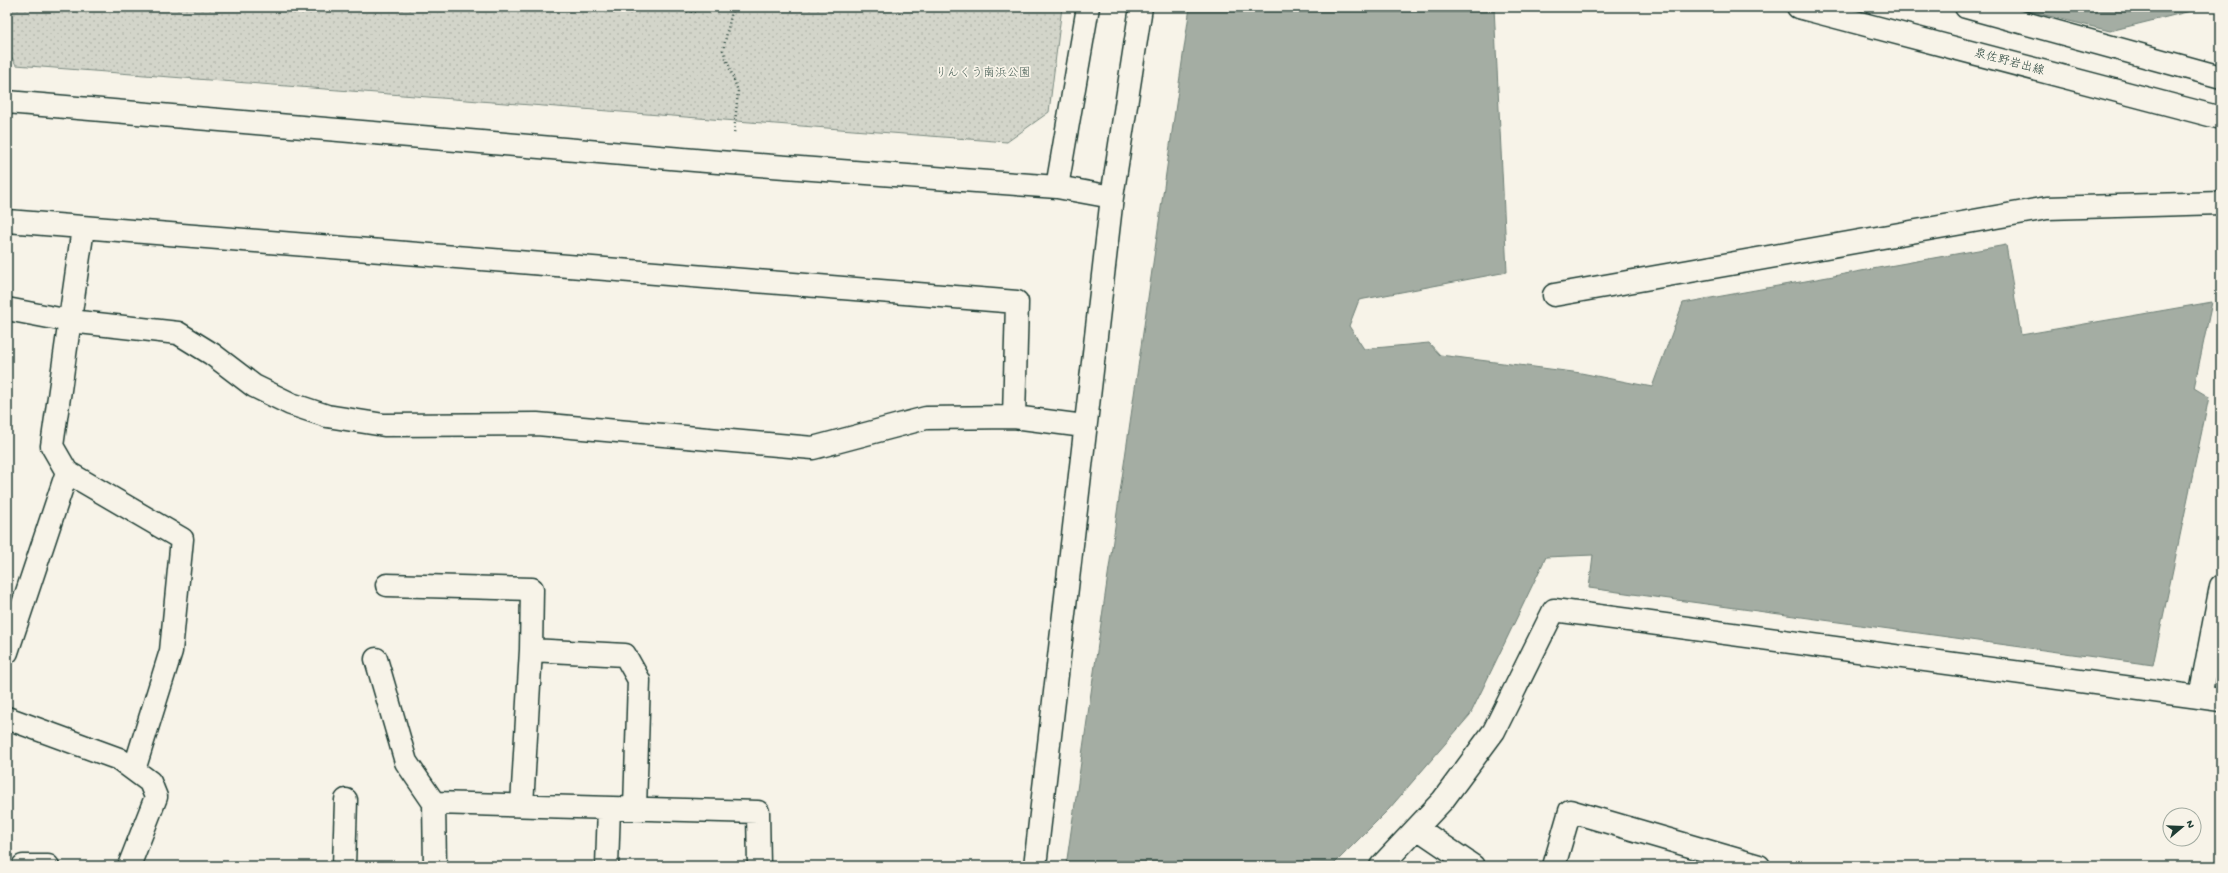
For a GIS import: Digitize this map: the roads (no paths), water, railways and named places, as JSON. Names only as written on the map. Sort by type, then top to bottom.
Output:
[{"type":"street","points":[[1057,187],[1088,7]]},
{"type":"street","points":[[1035,866],[1084,426],[1112,197],[1141,7]]},
{"type":"street","name":"泉佐野岩出線","points":[[1798,7],[2221,118]]},
{"type":"street","points":[[1966,7],[2221,77]]},
{"type":"street","points":[[7,102],[710,161],[1057,187],[1112,197]]},
{"type":"street","points":[[1554,295],[2047,208],[2221,203]]},
{"type":"street","points":[[7,221],[1017,302],[1014,417]]},
{"type":"street","points":[[84,228],[52,446],[67,472],[182,539],[171,651],[134,770]]},
{"type":"street","points":[[7,310],[70,322],[178,333],[212,354],[254,386],[291,404],[327,416],[384,425],[537,424],[813,448],[926,418],[1014,417],[1084,426]]},
{"type":"street","points":[[7,652],[67,472]]},
{"type":"street","points":[[387,585],[532,590],[531,650],[522,805]]},
{"type":"street","points":[[1381,866],[1444,800],[1494,731],[1554,610],[2211,699],[2221,586]]},
{"type":"street","points":[[531,650],[624,655],[639,680],[635,808]]},
{"type":"street","points":[[376,659],[406,762],[434,803],[435,866]]},
{"type":"street","points":[[7,718],[119,760],[150,782],[156,797],[129,866]]},
{"type":"street","points":[[344,866],[346,800]]},
{"type":"street","points":[[434,803],[758,812],[759,866]]},
{"type":"street","points":[[607,866],[609,808]]},
{"type":"street","points":[[1554,866],[1570,811],[1759,866]]},
{"type":"street","points":[[1417,828],[1473,866]]},
{"type":"street","points":[[23,866],[48,866]]},
{"type":"park label","name":"りんくう南浜公園","points":[[983,74]]}]
